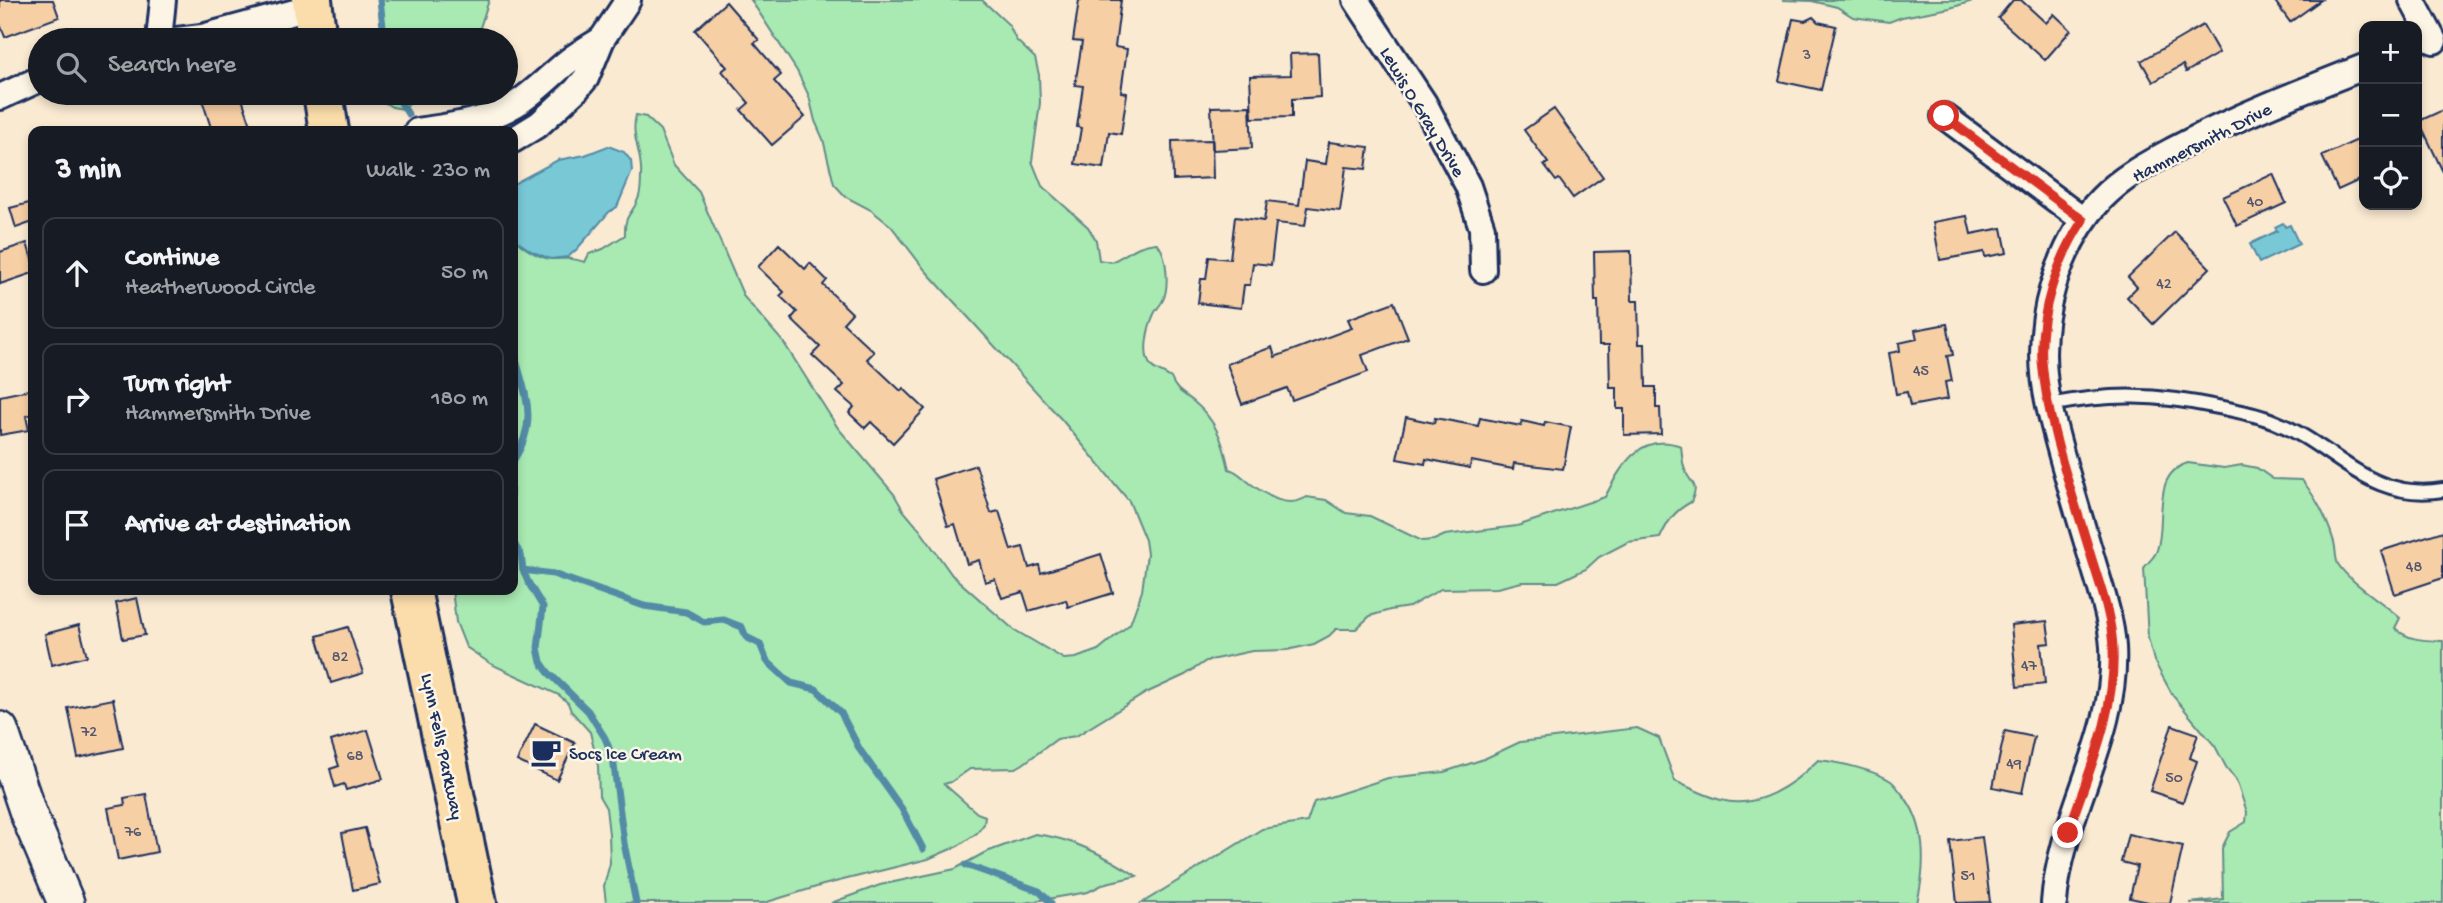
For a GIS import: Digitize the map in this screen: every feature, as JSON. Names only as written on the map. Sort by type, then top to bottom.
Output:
[{"type":"main road","points":[[325,105],[328,126]]},
{"type":"main road","name":"Lynn Fells Parkway","points":[[412,595],[477,903]]},
{"type":"street","points":[[160,28],[163,0]]},
{"type":"street","points":[[518,137],[539,124],[586,78],[602,39],[628,0]]},
{"type":"street","name":"Lewis O Gray Drive","points":[[1356,0],[1424,103],[1468,186],[1482,228],[1483,270]]},
{"type":"street","points":[[2412,0],[2431,42]]},
{"type":"street","points":[[250,28],[314,16]]},
{"type":"street","points":[[518,102],[568,61],[602,39]]},
{"type":"street","name":"Hammersmith Drive","points":[[2054,903],[2068,833],[2106,722],[2113,649],[2103,596],[2049,405],[2042,360],[2045,316],[2058,271],[2083,220],[2101,199],[2147,164],[2260,109],[2359,69]]},
{"type":"street","points":[[0,97],[28,84]]},
{"type":"street","points":[[444,126],[496,114],[514,105]]},
{"type":"street","points":[[1944,116],[2083,220]]},
{"type":"street","points":[[0,730],[28,813],[66,903]]},
{"type":"lane","points":[[2049,405],[2086,398],[2132,395],[2186,400],[2276,422],[2327,451],[2363,477],[2390,488],[2419,492],[2443,490]]},
{"type":"green space","points":[[381,0],[489,0],[480,28],[385,27]]},
{"type":"green space","points":[[751,0],[982,0],[1009,25],[1016,40],[1035,58],[1040,103],[1032,161],[1042,186],[1088,227],[1096,240],[1099,260],[1111,262],[1149,244],[1156,243],[1160,248],[1165,262],[1166,287],[1148,334],[1146,349],[1149,362],[1171,378],[1178,389],[1201,408],[1213,423],[1229,469],[1271,497],[1285,502],[1307,497],[1326,500],[1346,513],[1370,516],[1422,541],[1434,540],[1445,535],[1517,526],[1605,497],[1625,463],[1643,447],[1654,443],[1681,446],[1684,467],[1695,487],[1694,496],[1691,502],[1672,517],[1660,538],[1628,542],[1599,557],[1586,569],[1558,582],[1522,582],[1497,588],[1441,589],[1409,607],[1370,616],[1356,629],[1336,629],[1314,644],[1287,650],[1252,651],[1206,661],[1185,675],[1146,693],[1076,736],[1057,739],[1016,768],[970,769],[944,784],[977,813],[985,816],[984,824],[977,833],[958,846],[928,859],[764,903],[606,903],[604,886],[610,863],[609,834],[606,808],[599,796],[598,766],[590,732],[559,695],[491,664],[466,647],[456,622],[453,595],[518,595],[518,241],[541,257],[585,262],[589,254],[603,249],[625,235],[627,218],[636,205],[641,188],[636,115],[646,117],[660,130],[674,165],[699,192],[744,297],[784,343],[838,428],[894,494],[952,575],[1013,629],[1064,659],[1076,658],[1098,650],[1130,624],[1142,591],[1147,554],[1145,540],[1129,501],[1062,420],[925,270],[891,226],[871,210],[846,197],[834,184],[809,96],[797,71]]},
{"type":"green space","points":[[1783,0],[1976,0],[1889,22],[1853,17],[1837,7],[1812,1]]},
{"type":"green space","points":[[389,105],[408,105],[403,109]]},
{"type":"green space","points":[[2188,463],[2224,468],[2242,465],[2257,468],[2273,479],[2302,480],[2325,517],[2334,542],[2337,562],[2343,571],[2400,618],[2395,628],[2400,632],[2418,639],[2443,641],[2443,903],[2190,903],[2223,899],[2222,848],[2230,832],[2246,822],[2247,812],[2236,780],[2215,746],[2173,696],[2154,661],[2148,638],[2144,568],[2157,550],[2160,539],[2164,488],[2176,469]]},
{"type":"green space","points":[[1637,728],[1659,738],[1675,781],[1721,800],[1748,801],[1774,793],[1818,760],[1856,767],[1891,781],[1910,806],[1920,832],[1923,860],[1917,903],[1142,903],[1262,829],[1307,822],[1314,802],[1388,778],[1444,772],[1484,759],[1520,742]]},
{"type":"green space","points":[[1035,834],[1062,839],[1088,849],[1137,876],[1106,883],[1088,892],[1024,903],[831,903],[880,885],[955,869],[984,853]]},
{"type":"water","points":[[608,146],[624,152],[631,161],[632,171],[617,207],[609,212],[568,257],[550,259],[531,251],[518,242],[518,181],[558,160],[585,155]]},
{"type":"water","points":[[2283,223],[2285,227],[2290,225],[2299,244],[2259,263],[2250,244],[2277,231],[2275,227]]},
{"type":"building","points":[[0,0],[53,0],[59,17],[5,37],[0,24]]},
{"type":"building","points":[[1079,0],[1121,0],[1115,47],[1127,49],[1121,92],[1127,93],[1121,134],[1109,132],[1104,168],[1075,164],[1081,128],[1077,127],[1083,86],[1075,85],[1082,42],[1073,41]]},
{"type":"building","points":[[2013,0],[2021,0],[2046,23],[2054,14],[2071,30],[2045,60],[1998,18]]},
{"type":"building","points":[[2274,0],[2321,0],[2290,22]]},
{"type":"building","points":[[726,2],[759,40],[754,43],[781,75],[774,81],[805,117],[772,145],[741,110],[749,103],[722,71],[727,67],[695,30]]},
{"type":"building","points":[[1813,17],[1818,22],[1836,26],[1821,90],[1779,81],[1793,19],[1805,21]]},
{"type":"building","points":[[2203,25],[2219,53],[2186,72],[2183,65],[2153,82],[2141,61]]},
{"type":"building","points":[[1318,53],[1320,97],[1292,99],[1292,117],[1252,118],[1250,76],[1291,75],[1290,54]]},
{"type":"building","points":[[204,105],[244,105],[251,126],[210,126]]},
{"type":"building","points":[[1250,106],[1252,148],[1213,150],[1211,107]]},
{"type":"building","points":[[1554,109],[1603,177],[1573,198],[1544,165],[1548,163],[1524,130]]},
{"type":"building","points":[[2443,110],[2443,172],[2422,127],[2422,120]]},
{"type":"building","points":[[2359,139],[2359,180],[2338,190],[2322,156]]},
{"type":"building","points":[[1212,140],[1213,178],[1173,180],[1172,141]]},
{"type":"building","points":[[1329,142],[1369,147],[1366,169],[1346,167],[1340,211],[1308,207],[1305,226],[1276,223],[1271,265],[1253,263],[1250,285],[1244,285],[1241,308],[1198,303],[1201,279],[1206,279],[1209,257],[1230,259],[1235,217],[1264,221],[1267,201],[1299,205],[1305,161],[1326,164]]},
{"type":"building","points":[[2273,174],[2286,203],[2237,226],[2223,197]]},
{"type":"building","points":[[28,203],[28,224],[16,228],[10,208]]},
{"type":"building","points":[[1967,216],[1971,234],[2002,228],[2007,253],[1985,257],[1984,252],[1940,260],[1933,222]]},
{"type":"building","points":[[2175,232],[2210,268],[2153,324],[2127,297],[2137,287],[2128,277]]},
{"type":"building","points":[[27,243],[28,275],[0,284],[0,252]]},
{"type":"building","points":[[779,244],[805,269],[810,263],[827,280],[823,285],[852,313],[843,323],[874,352],[867,359],[925,409],[893,443],[871,422],[865,428],[849,413],[854,407],[837,392],[844,385],[812,355],[820,347],[791,319],[797,312],[780,296],[784,292],[758,267]]},
{"type":"building","points":[[1631,251],[1632,301],[1638,301],[1639,344],[1645,344],[1646,387],[1656,387],[1656,408],[1660,408],[1661,434],[1624,435],[1624,409],[1617,409],[1617,388],[1610,388],[1609,345],[1599,345],[1594,252]]},
{"type":"building","points":[[1394,302],[1408,338],[1362,355],[1368,372],[1292,400],[1287,388],[1242,404],[1227,364],[1272,347],[1275,357],[1352,328],[1348,319]]},
{"type":"building","points":[[1947,324],[1953,355],[1947,356],[1952,381],[1945,382],[1948,399],[1910,406],[1907,392],[1896,394],[1889,353],[1900,351],[1899,343],[1917,339],[1915,330]]},
{"type":"building","points":[[28,390],[28,430],[0,435],[0,396]]},
{"type":"building","points":[[1406,417],[1434,423],[1435,418],[1478,426],[1480,418],[1521,426],[1522,421],[1544,426],[1545,422],[1571,427],[1563,469],[1514,463],[1513,469],[1471,461],[1470,468],[1426,459],[1425,464],[1397,459]]},
{"type":"building","points":[[976,465],[991,513],[999,511],[1011,550],[1023,547],[1029,568],[1039,565],[1041,573],[1101,554],[1113,593],[1068,607],[1066,600],[1029,611],[1023,592],[1002,598],[995,579],[985,582],[979,560],[967,564],[955,524],[948,526],[933,479]]},
{"type":"building","points":[[2443,531],[2443,578],[2395,594],[2381,551]]},
{"type":"building","points":[[137,598],[145,635],[123,639],[116,603]]},
{"type":"building","points":[[2047,621],[2050,643],[2041,644],[2045,684],[2017,687],[2011,625]]},
{"type":"building","points":[[79,625],[87,656],[52,665],[45,634]]},
{"type":"building","points":[[348,627],[363,673],[331,683],[317,636]]},
{"type":"building","points":[[113,699],[123,748],[78,758],[68,708]]},
{"type":"building","name":"Socs Ice Cream","points":[[535,724],[575,743],[557,780],[517,761]]},
{"type":"building","points":[[2172,725],[2198,734],[2190,758],[2197,761],[2183,802],[2150,791]]},
{"type":"building","points":[[368,730],[383,779],[346,790],[344,784],[335,787],[330,769],[339,766],[331,741]]},
{"type":"building","points":[[2005,731],[2034,737],[2022,793],[1993,787]]},
{"type":"building","points":[[146,794],[157,852],[118,860],[108,808],[125,805],[124,798]]},
{"type":"building","points":[[365,828],[380,884],[353,890],[342,833]]},
{"type":"building","points":[[2128,834],[2183,846],[2170,903],[2153,903],[2130,898],[2137,866],[2121,862]]},
{"type":"building","points":[[1982,837],[1990,902],[1957,903],[1950,841]]},
{"type":"waterway","points":[[380,0],[383,28]]},
{"type":"waterway","points":[[402,105],[408,114]]},
{"type":"waterway","points":[[518,366],[528,418],[518,452]]},
{"type":"waterway","points":[[518,550],[528,582],[543,607],[538,648],[541,662],[588,711],[605,738],[613,758],[624,843],[636,903]]},
{"type":"waterway","points":[[523,570],[553,574],[644,606],[686,612],[704,622],[724,620],[742,627],[746,637],[760,644],[767,661],[791,683],[816,689],[841,713],[860,750],[902,809],[923,849]]},
{"type":"waterway","points":[[966,865],[1039,891],[1051,903]]},
{"type":"place","name":"Socs Ice Cream","points":[[546,752]]},
{"type":"route","points":[[1944,116],[2083,220],[2067,249],[2050,296],[2045,316],[2042,360],[2049,405],[2103,596],[2113,649],[2106,722],[2068,833]]}]
